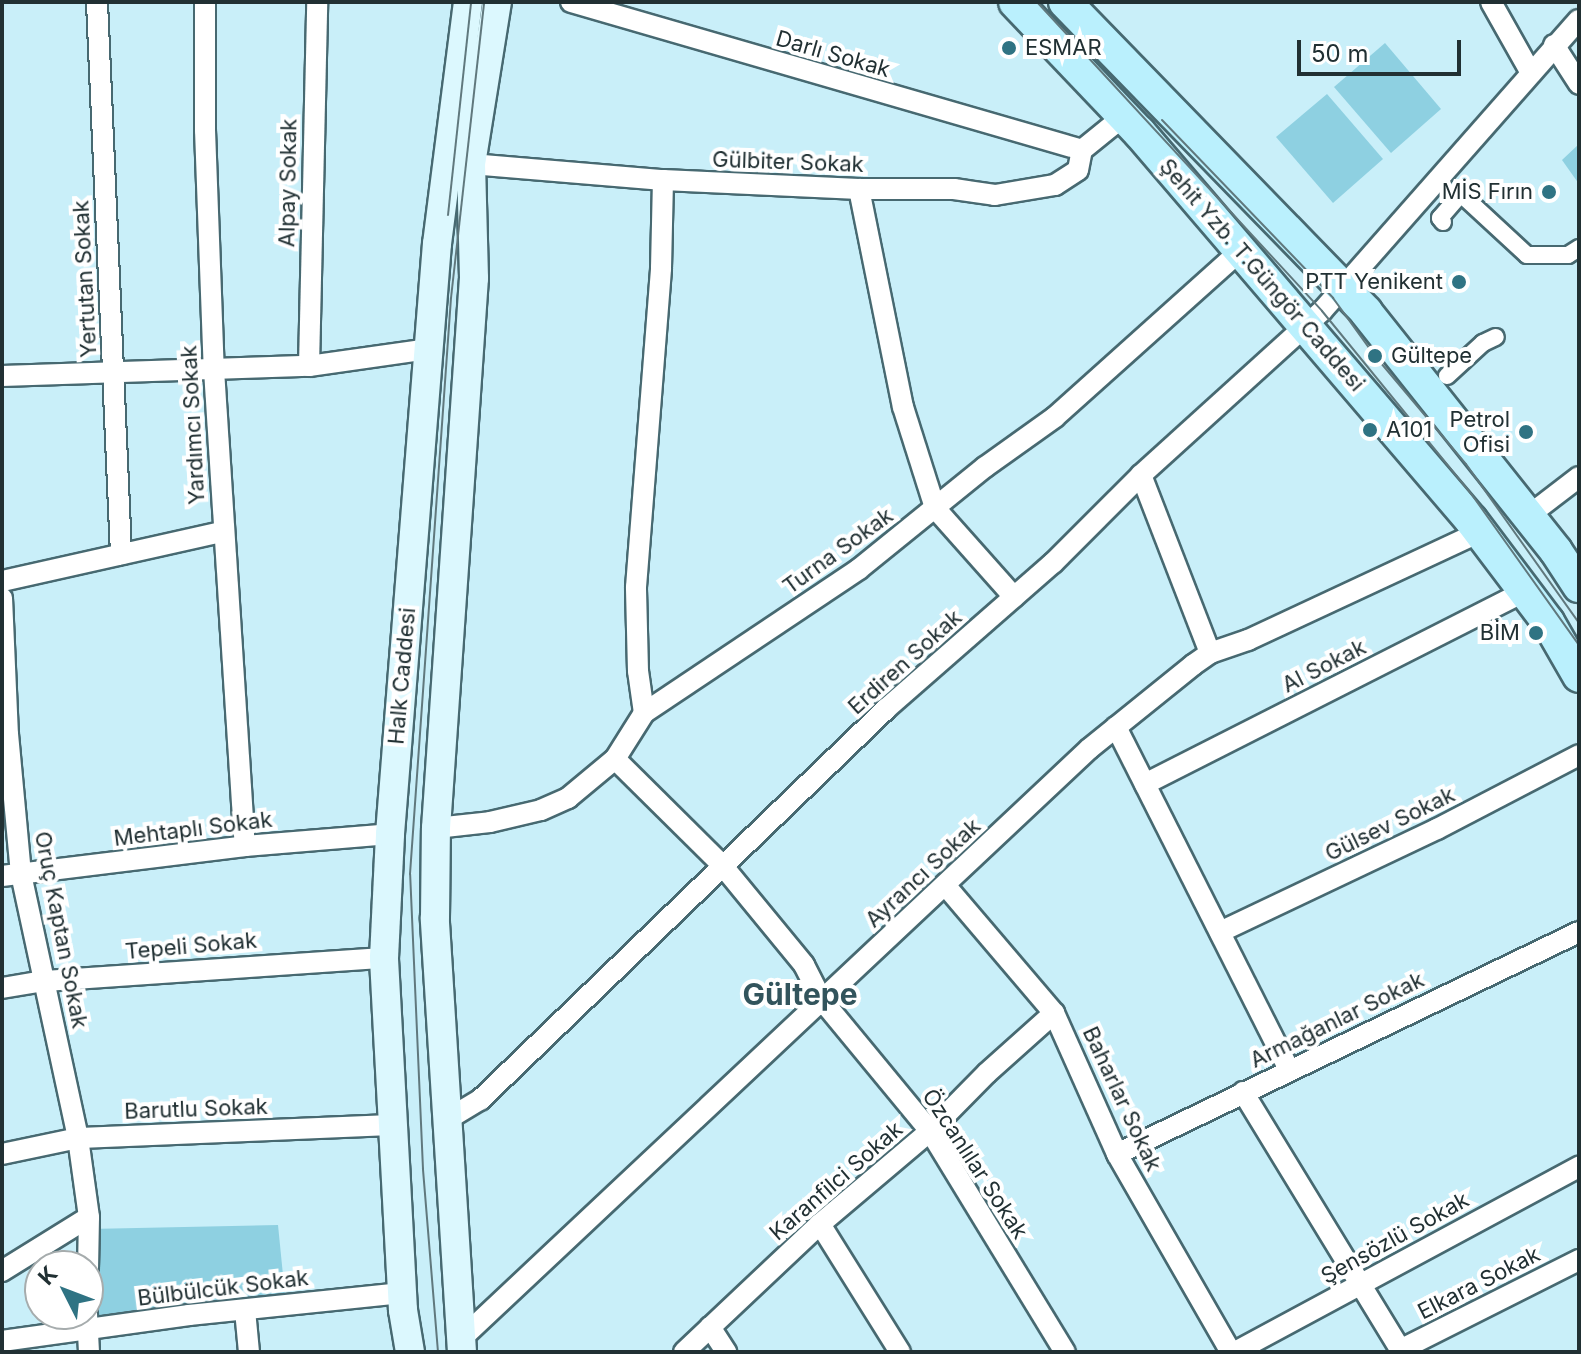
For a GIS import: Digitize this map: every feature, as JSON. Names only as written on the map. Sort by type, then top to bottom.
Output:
[{"type":"main road","name":"Halk Caddesi","points":[[410,1352],[402,1293],[384,958],[390,834],[437,244],[468,2]]},
{"type":"main road","name":"Halk Caddesi","points":[[462,1346],[435,918],[436,828],[474,278],[471,164],[497,2]]},
{"type":"main road","name":"Şehit Yzb. T.Güngör Caddesi","points":[[1015,2],[1124,116],[1242,249],[1480,532],[1525,591],[1579,676]]},
{"type":"main road","name":"Şehit Yzb. T.Güngör Caddesi","points":[[1065,2],[1366,312],[1528,516],[1579,586]]},
{"type":"street","name":"Yertutan Sokak","points":[[97,2],[121,554]]},
{"type":"street","name":"Yardımcı Sokak","points":[[205,2],[205,130],[214,370],[222,532],[245,846]]},
{"type":"street","name":"Alpay Sokak","points":[[309,366],[317,2]]},
{"type":"street","name":"Darlı Sokak","points":[[571,2],[1082,150]]},
{"type":"street","points":[[1491,2],[1531,73]]},
{"type":"street","name":"Erdiren Sokak","points":[[448,1119],[480,1100],[886,709],[1014,597],[1141,475],[1306,326],[1579,20]]},
{"type":"street","points":[[1554,45],[1578,81]]},
{"type":"street","name":"Gülbiter Sokak","points":[[471,164],[663,180],[859,189],[954,189],[995,195],[1055,185],[1078,170],[1082,150],[1124,116]]},
{"type":"street","points":[[644,713],[638,671],[636,587],[661,268],[663,180]]},
{"type":"street","points":[[859,189],[903,407],[935,508],[1014,597]]},
{"type":"street","points":[[1443,222],[1440,218],[1461,194],[1527,255],[1568,255],[1579,248]]},
{"type":"street","name":"Turna Sokak","points":[[436,828],[490,822],[541,810],[568,798],[615,759],[644,713],[859,569],[1055,417],[1242,249]]},
{"type":"street","points":[[1447,376],[1483,343],[1496,337]]},
{"type":"street","points":[[2,376],[309,366],[428,349]]},
{"type":"street","points":[[1141,475],[1210,653]]},
{"type":"street","points":[[1528,516],[1579,477]]},
{"type":"street","points":[[2,581],[222,532]]},
{"type":"street","name":"Ayrancı Sokak","points":[[462,1346],[822,1000],[1116,727],[1210,653],[1248,640],[1480,532]]},
{"type":"street","name":"Al Sokak","points":[[1145,784],[1525,591]]},
{"type":"street","name":"Oruç Kaptan Sokak","points":[[2,598],[12,875],[44,981],[78,1138],[89,1217],[88,1250]]},
{"type":"street","points":[[1116,727],[1289,1070]]},
{"type":"street","name":"Gülsev Sokak","points":[[1220,932],[1437,829],[1579,755]]},
{"type":"street","name":"Özcanlılar Sokak","points":[[615,759],[722,865],[804,965],[822,1000],[930,1131],[1065,1352]]},
{"type":"street","name":"Mehtaplı Sokak","points":[[12,875],[245,846],[390,834]]},
{"type":"street","name":"Baharlar Sokak","points":[[945,885],[1054,1013],[1117,1154],[1233,1352]]},
{"type":"street","name":"Armağanlar Sokak","points":[[1117,1154],[1579,932]]},
{"type":"street","name":"Tepeli Sokak","points":[[2,988],[44,981],[384,958]]},
{"type":"street","name":"Karanfilci Sokak","points":[[684,1352],[820,1224],[930,1131],[987,1073],[1054,1013]]},
{"type":"street","points":[[1243,1092],[1401,1351]]},
{"type":"street","name":"Barutlu Sokak","points":[[2,1154],[78,1138],[393,1125]]},
{"type":"street","name":"Şensözlü Sokak","points":[[1233,1352],[1579,1167]]},
{"type":"street","points":[[2,1271],[89,1217]]},
{"type":"street","points":[[820,1224],[900,1352]]},
{"type":"street","name":"Elkara Sokak","points":[[1401,1351],[1579,1260]]},
{"type":"street","name":"Bülbülcük Sokak","points":[[104,1321],[402,1293]]},
{"type":"street","points":[[245,1310],[249,1352]]},
{"type":"street","points":[[710,1327],[726,1352]]},
{"type":"street","name":"Bülbülcük Sokak","points":[[2,1341],[51,1330]]},
{"type":"street","points":[[88,1330],[89,1352]]},
{"type":"shaded area","points":[[1385,43],[1441,109],[1391,153],[1334,87]]},
{"type":"shaded area","points":[[1327,94],[1383,159],[1333,203],[1276,137]]},
{"type":"shaded area","points":[[1579,144],[1579,184],[1562,160]]},
{"type":"shaded area","points":[[278,1225],[286,1305],[104,1329],[104,1250],[89,1250],[89,1229]]},
{"type":"tram line","points":[[448,215],[471,2]]},
{"type":"tram line","points":[[438,1352],[423,1169],[410,874],[451,298],[484,2]]},
{"type":"tram line","points":[[1037,2],[1322,311],[1472,495],[1579,645]]},
{"type":"tram line","points":[[1162,120],[1333,298],[1375,356],[1466,464],[1579,623]]},
{"type":"place","name":"ESMAR","points":[[1009,48]]},
{"type":"place","name":"MİS Fırın","points":[[1549,192]]},
{"type":"place","name":"PTT Yenikent","points":[[1459,282]]},
{"type":"place","name":"Gültepe","points":[[1375,356]]},
{"type":"place","name":"A101","points":[[1370,430]]},
{"type":"place","name":"Petrol Ofisi","points":[[1526,432]]},
{"type":"place","name":"BİM","points":[[1536,633]]},
{"type":"district","name":"Gültepe","points":[[800,994]]}]
